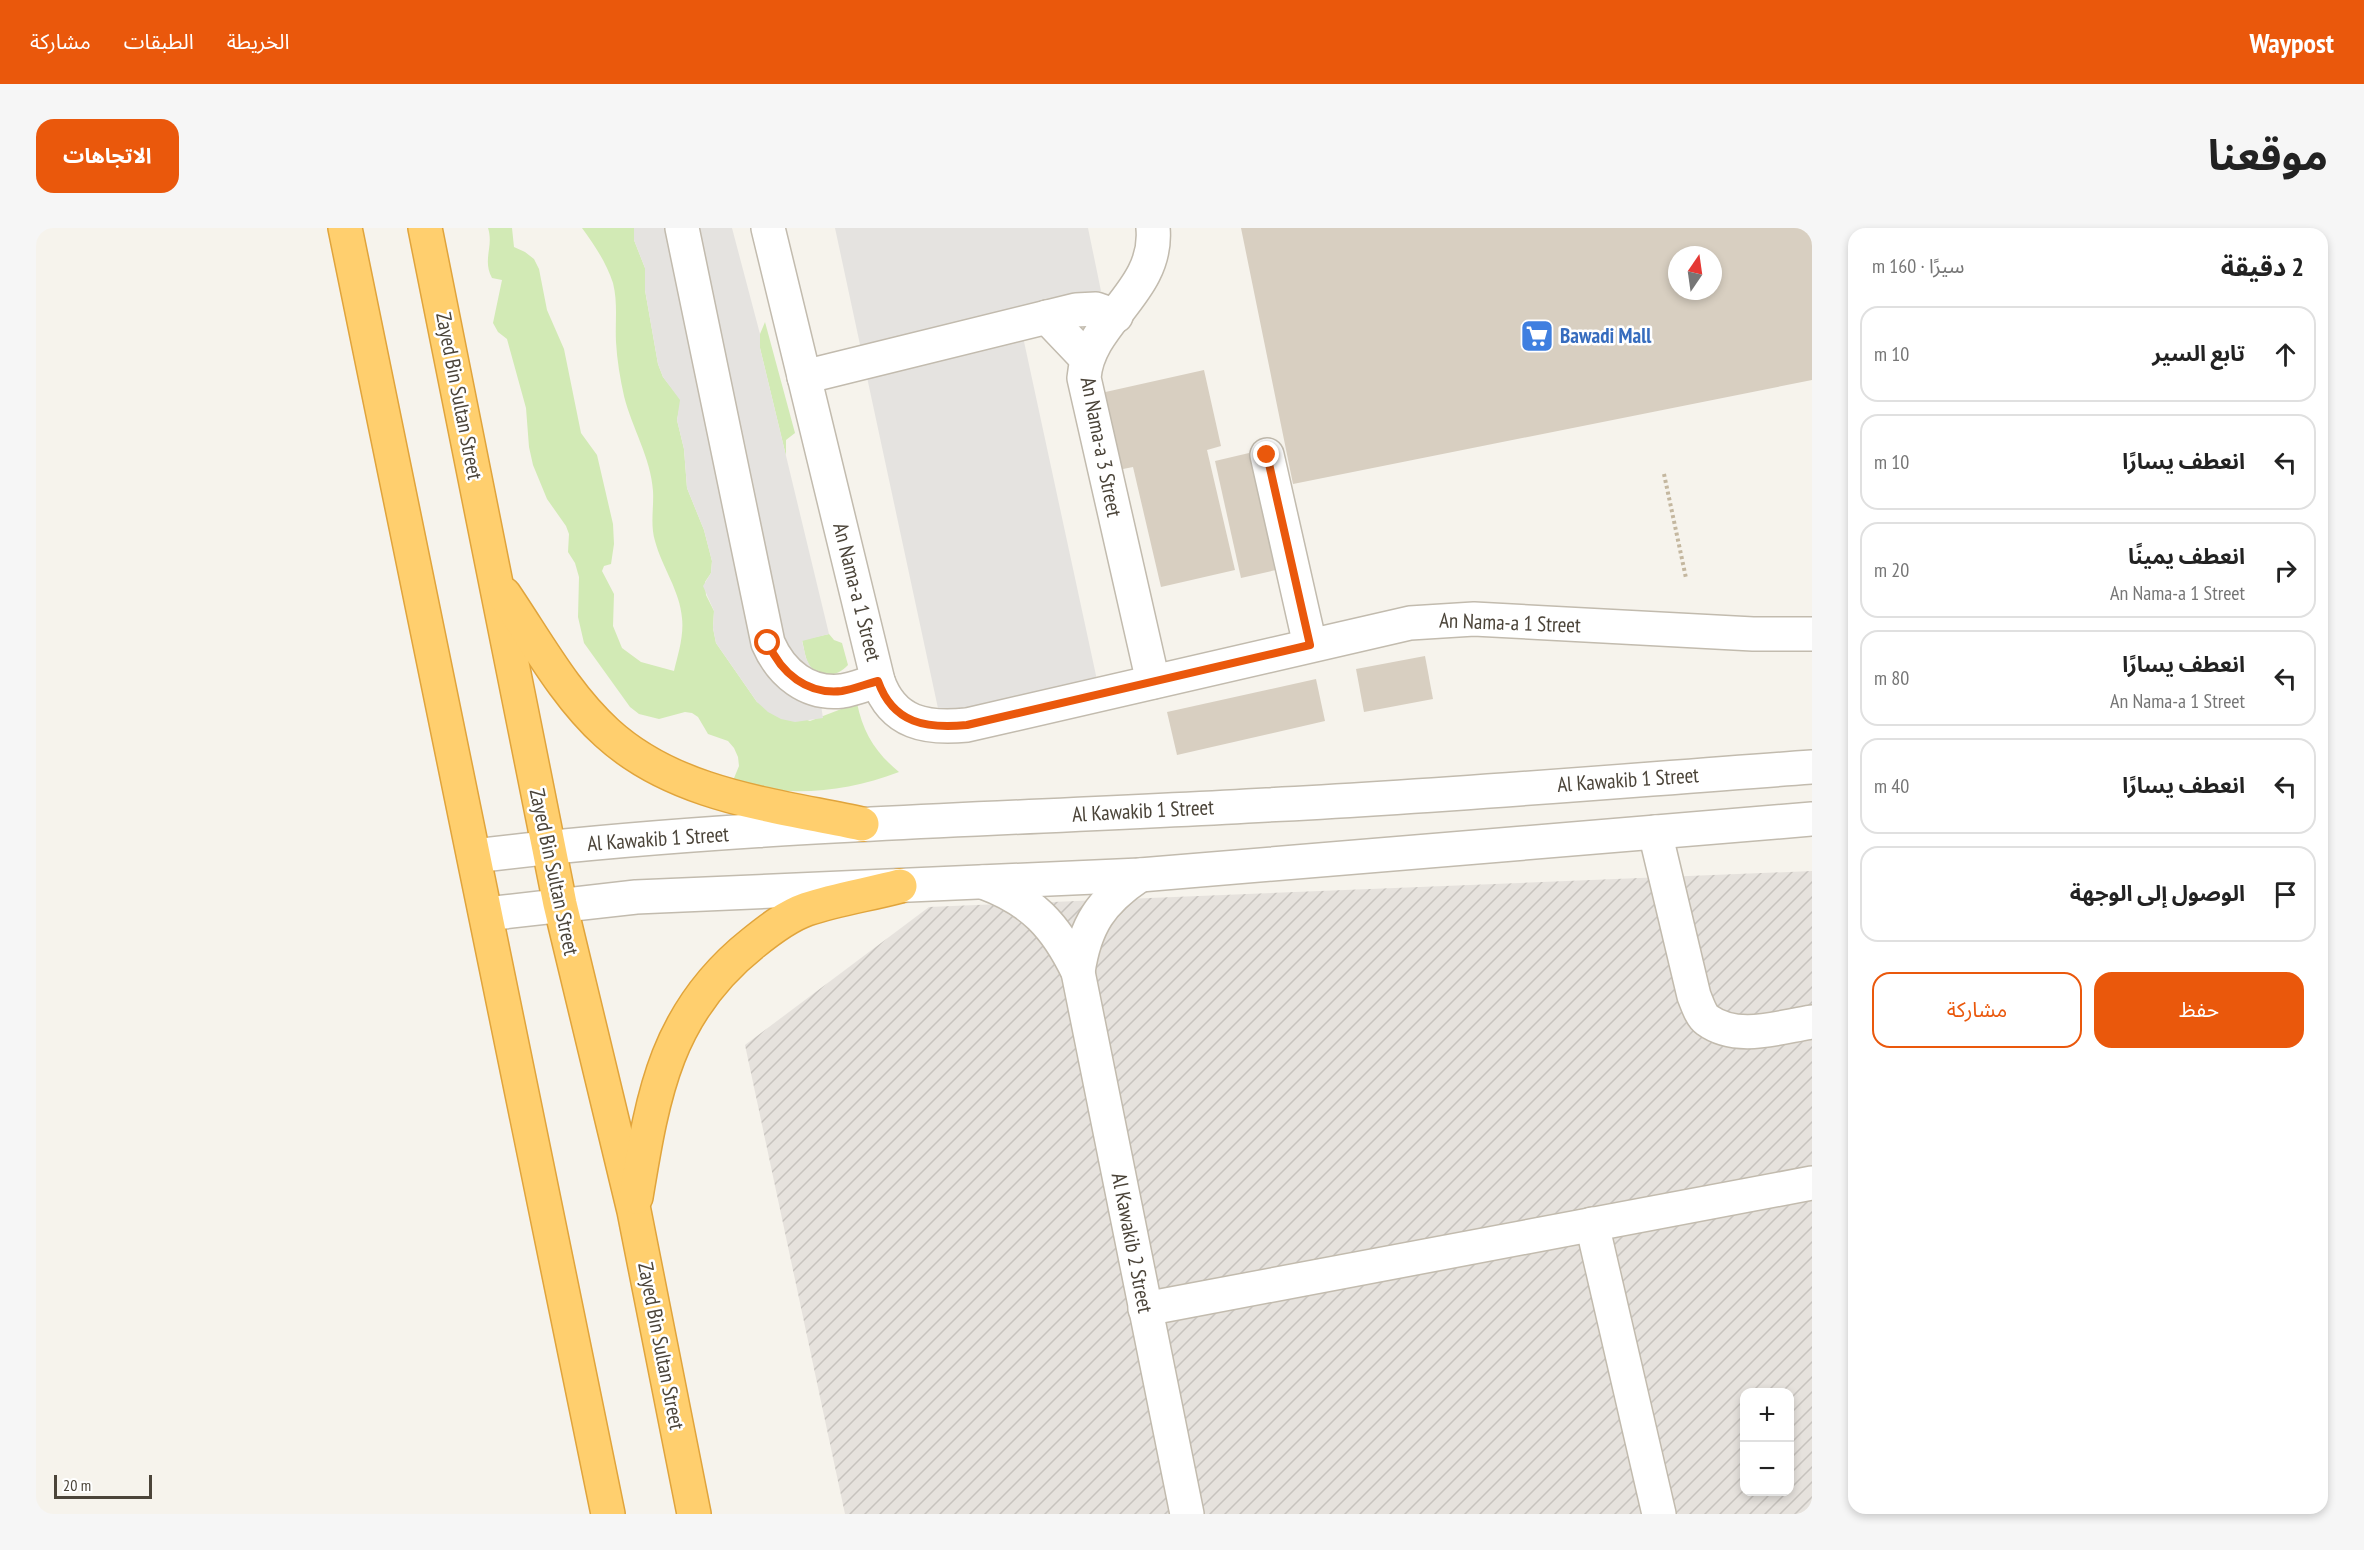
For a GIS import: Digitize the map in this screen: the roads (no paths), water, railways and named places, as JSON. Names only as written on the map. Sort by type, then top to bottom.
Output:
[{"type":"highway","points":[[345,228],[608,1514]]},
{"type":"highway","name":"Zayed Bin Sultan Street","points":[[424,228],[548,847],[634,1211],[694,1514]]},
{"type":"highway","points":[[496,583],[581,704],[607,733],[638,758],[672,777],[712,791],[862,824]]},
{"type":"highway","points":[[634,1211],[650,1111],[664,1066],[673,1042],[710,983],[743,951],[773,928],[806,910],[900,886]]},
{"type":"street","points":[[682,228],[771,650],[782,668],[792,678],[824,691],[842,691],[878,681]]},
{"type":"street","name":"An Nama-a 1 Street","points":[[768,228],[878,681],[883,695],[893,708],[906,717],[936,728],[967,725],[1410,623],[1453,619],[1753,634],[1812,634]]},
{"type":"street","name":"An Nama-a 3 Street","points":[[1153,682],[1084,378],[1087,360],[1093,346],[1145,275],[1151,257],[1154,228]]},
{"type":"street","points":[[804,377],[1086,308],[1116,316]]},
{"type":"street","points":[[1047,317],[1087,360]]},
{"type":"street","points":[[1267,455],[1310,645]]},
{"type":"street","name":"Al Kawakib 1 Street","points":[[474,856],[548,847],[862,824],[1270,805],[1812,767]]},
{"type":"street","points":[[486,914],[636,897],[1140,874],[1812,819]]},
{"type":"street","points":[[1656,832],[1694,996],[1705,1020],[1727,1030],[1741,1033],[1812,1022]]},
{"type":"street","name":"Al Kawakib 2 Street","points":[[1078,972],[1081,949],[1089,926],[1098,912],[1120,888],[1140,874]]},
{"type":"street","name":"Al Kawakib 2 Street","points":[[980,880],[1006,891],[1030,906],[1050,925],[1066,947],[1078,972],[1187,1514]]},
{"type":"street","points":[[1145,1309],[1812,1183]]},
{"type":"street","points":[[1592,1224],[1659,1514]]},
{"type":"place","name":"Bawadi Mall","points":[[1537,336]]}]
